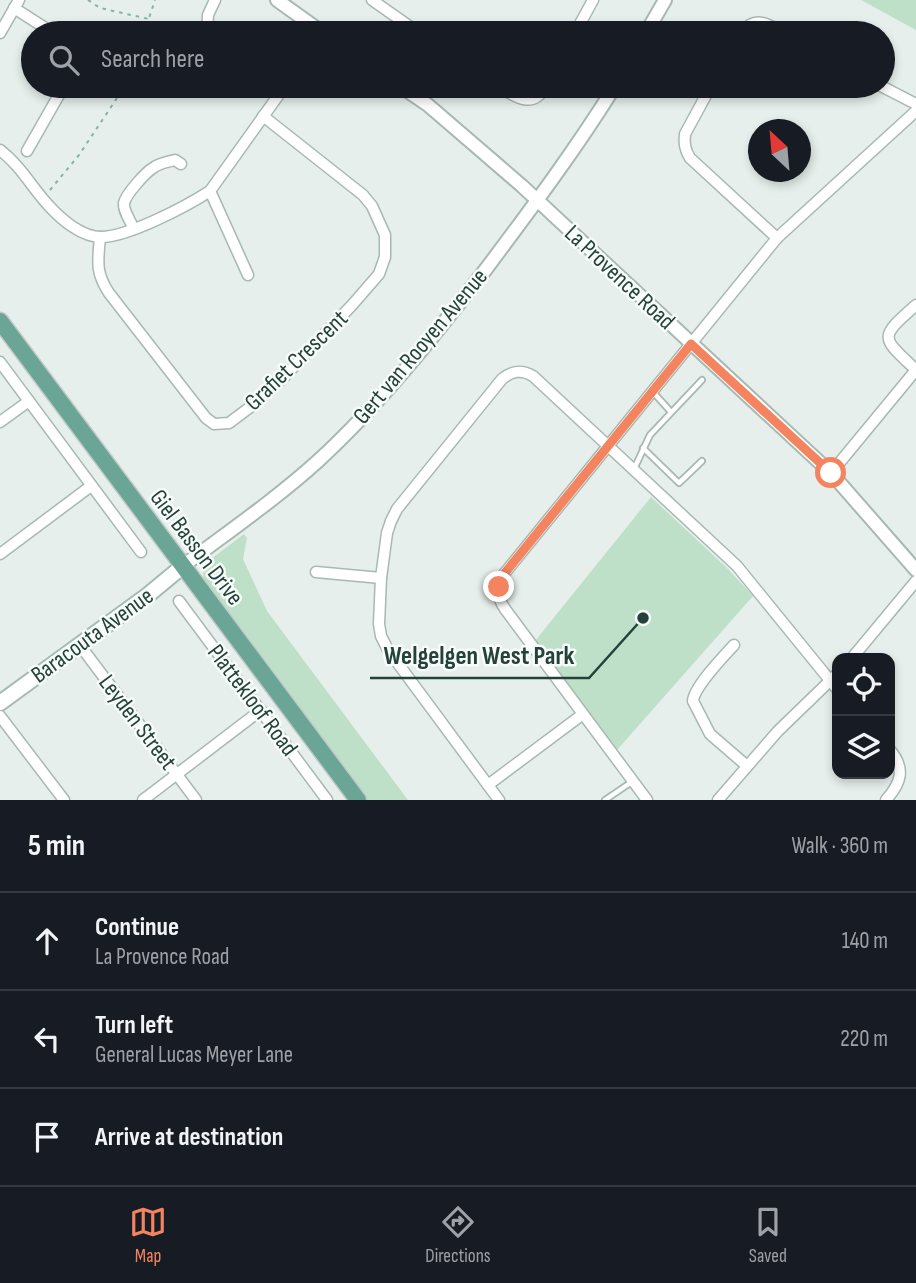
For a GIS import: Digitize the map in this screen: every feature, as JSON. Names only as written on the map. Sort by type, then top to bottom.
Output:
[{"type":"main road","name":"Giel Basson Drive","points":[[0,321],[358,800]]},
{"type":"main road","name":"Baracouta Avenue","points":[[0,703],[148,595],[183,566]]},
{"type":"street","points":[[207,21],[215,0]]},
{"type":"street","points":[[277,0],[306,21]]},
{"type":"street","points":[[372,0],[402,21]]},
{"type":"street","points":[[582,21],[593,0]]},
{"type":"street","points":[[653,21],[666,0]]},
{"type":"street","points":[[2,27],[16,4],[38,21]]},
{"type":"street","points":[[895,93],[916,104]]},
{"type":"street","points":[[27,151],[57,98]]},
{"type":"street","points":[[0,150],[17,164],[43,199],[66,222],[93,236],[120,234],[210,191],[276,98]]},
{"type":"street","name":"La Provence Road","points":[[418,98],[538,201],[831,473],[916,570]]},
{"type":"street","name":"Gert van Rooyen Avenue","points":[[183,566],[281,492],[317,461],[350,430],[410,365],[538,201],[607,98]]},
{"type":"street","points":[[704,98],[685,134],[686,152],[730,197],[777,238]]},
{"type":"street","points":[[647,800],[501,603],[499,587],[504,574],[777,238],[916,111]]},
{"type":"street","name":"Grafiet Crescent","points":[[100,237],[97,264],[109,293],[206,418],[214,424],[229,423],[283,378],[327,332],[379,274],[385,257],[382,226],[363,195],[263,116]]},
{"type":"street","points":[[134,229],[124,207],[130,192],[155,166],[175,160],[181,164]]},
{"type":"street","points":[[210,191],[248,275]]},
{"type":"street","points":[[831,473],[916,370],[890,346],[888,336],[891,327],[916,305]]},
{"type":"street","points":[[0,362],[141,552]]},
{"type":"street","points":[[499,800],[388,650],[379,624],[381,578],[390,520],[502,379],[515,371],[533,376],[737,566],[832,677]]},
{"type":"street","points":[[0,422],[29,401]]},
{"type":"street","points":[[0,554],[91,486]]},
{"type":"street","points":[[316,572],[381,578]]},
{"type":"street","points":[[856,653],[916,581]]},
{"type":"street","name":"Plattekloof Road","points":[[179,601],[327,800]]},
{"type":"street","name":"Leyden Street","points":[[79,644],[196,800]]},
{"type":"street","points":[[734,645],[692,697],[710,734],[747,766]]},
{"type":"street","points":[[719,800],[778,731],[832,684]]},
{"type":"street","points":[[143,800],[261,710]]},
{"type":"street","points":[[488,785],[583,714]]},
{"type":"street","points":[[0,716],[64,800]]},
{"type":"street","points":[[886,800],[897,787],[900,773],[895,758]]},
{"type":"lane","points":[[634,470],[650,435],[702,380]]},
{"type":"lane","points":[[652,392],[671,412]]},
{"type":"lane","points":[[643,448],[679,483],[702,461]]},
{"type":"lane","points":[[605,800],[633,781]]},
{"type":"path","points":[[88,0],[100,8],[149,19],[155,0]]},
{"type":"path","points":[[43,199],[79,155],[117,98]]},
{"type":"green space","points":[[861,0],[916,0],[916,30]]},
{"type":"green space","points":[[651,497],[753,596],[617,750],[535,641]]},
{"type":"green space","points":[[244,534],[247,538],[243,559],[267,611],[408,800],[366,800],[207,587],[203,574],[207,562]]},
{"type":"place","name":"Welgelgen West Park","points":[[643,618]]},
{"type":"route","points":[[499,587],[504,574],[691,344],[831,473]]}]
